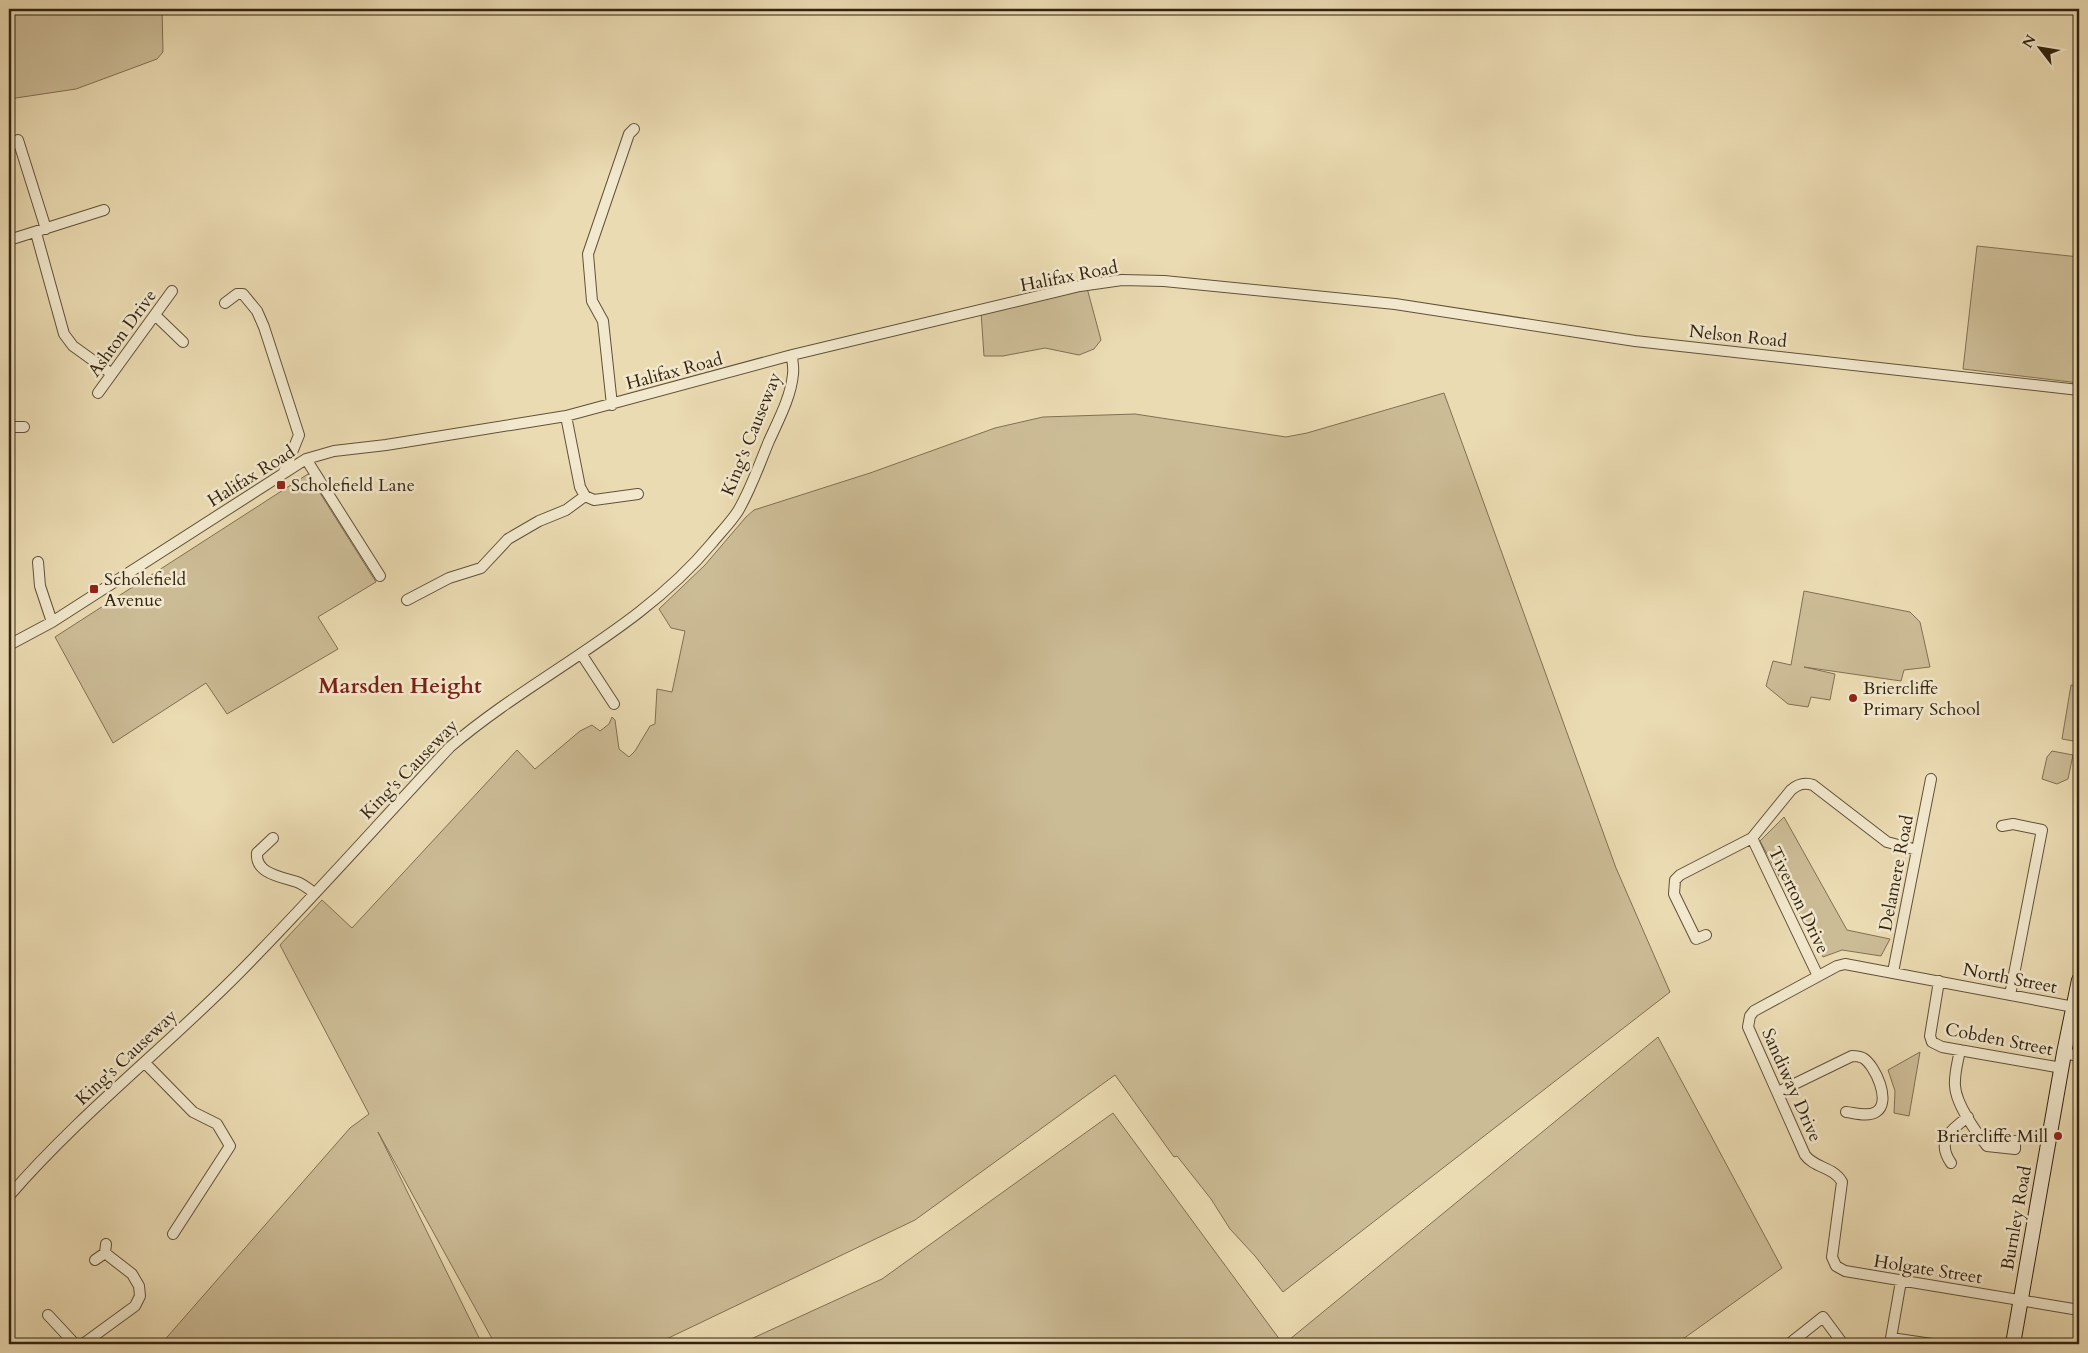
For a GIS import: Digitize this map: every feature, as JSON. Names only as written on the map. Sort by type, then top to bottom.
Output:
[{"type":"street","points":[[612,405],[602,321],[592,301],[588,254],[628,134],[634,129]]},
{"type":"street","points":[[18,140],[64,334],[74,346],[112,374]]},
{"type":"street","points":[[9,240],[104,210]]},
{"type":"street","name":"Halifax Road","points":[[9,645],[52,622],[284,472],[306,459],[334,450],[386,445],[566,416],[792,355],[1080,286],[1122,280],[1164,281],[1395,304]]},
{"type":"street","name":"Ashton Drive","points":[[98,393],[156,316],[172,291]]},
{"type":"street","points":[[225,303],[237,294],[243,294],[256,311],[264,328],[299,435],[284,472]]},
{"type":"street","name":"Nelson Road","points":[[1395,304],[1635,341],[2079,390]]},
{"type":"street","points":[[156,316],[183,342]]},
{"type":"street","name":"King's Causeway","points":[[9,1196],[73,1128],[145,1063],[240,972],[450,747],[481,720],[529,687],[582,655],[668,590],[699,558],[738,511],[786,400],[794,374],[792,355]]},
{"type":"street","points":[[566,416],[580,488],[585,496],[594,500],[638,494]]},
{"type":"street","points":[[9,426],[24,427]]},
{"type":"street","points":[[306,459],[380,576]]},
{"type":"street","points":[[407,600],[448,578],[481,568],[508,539],[539,521],[566,510],[585,496]]},
{"type":"street","points":[[38,562],[40,586],[52,622]]},
{"type":"street","points":[[582,655],[614,704]]},
{"type":"street","name":"Delamere Road","points":[[1893,972],[1930,779]]},
{"type":"street","name":"Tiverton Drive","points":[[1818,976],[1752,838],[1791,790],[1797,785],[1808,783],[1887,842],[1917,850]]},
{"type":"street","points":[[2002,826],[2013,824],[2042,830],[2010,995]]},
{"type":"street","points":[[274,838],[257,854],[256,860],[262,868],[276,877],[298,882],[314,893]]},
{"type":"street","points":[[1706,935],[1692,941],[1674,894],[1675,880],[1680,875],[1752,838]]},
{"type":"street","name":"Sandiway Drive","points":[[1833,1262],[1832,1256],[1842,1182],[1835,1173],[1809,1160],[1748,1027],[1750,1016],[1754,1011],[1837,966],[1845,964],[1940,981]]},
{"type":"street","name":"Burnley Road","points":[[2013,1344],[2064,1053],[2079,980]]},
{"type":"street","name":"North Street","points":[[1940,981],[2074,1007]]},
{"type":"street","name":"Cobden Street","points":[[1940,981],[1930,1039],[1938,1046],[2062,1068]]},
{"type":"street","points":[[1960,1050],[1955,1086],[1973,1129],[1987,1146],[2015,1149]]},
{"type":"street","points":[[2064,1053],[2079,1056]]},
{"type":"street","points":[[1778,1092],[1852,1056],[1860,1056],[1869,1063],[1883,1090],[1884,1098],[1881,1107],[1876,1112],[1869,1114],[1846,1112]]},
{"type":"street","points":[[145,1063],[193,1112],[217,1124],[230,1146],[173,1234]]},
{"type":"street","points":[[1946,1161],[1944,1147],[1950,1130],[1968,1117]]},
{"type":"street","points":[[83,1344],[135,1306],[140,1296],[139,1286],[132,1274],[106,1248],[95,1260]]},
{"type":"street","name":"Holgate Street","points":[[1833,1262],[1845,1272],[2079,1310]]},
{"type":"street","points":[[1901,1281],[1891,1338],[1932,1344]]},
{"type":"street","points":[[48,1315],[75,1344]]},
{"type":"street","points":[[1790,1344],[1823,1316],[1843,1344]]},
{"type":"shaded area","points":[[9,9],[162,9],[163,52],[157,59],[76,89],[9,99]]},
{"type":"shaded area","points":[[1977,246],[2079,257],[2079,383],[1963,369]]},
{"type":"shaded area","points":[[1087,288],[1101,340],[1094,349],[1079,355],[1045,348],[1003,356],[984,356],[981,312]]},
{"type":"shaded area","points":[[1444,393],[1616,868],[1670,992],[1283,1292],[1255,1256],[1230,1229],[1211,1199],[1177,1156],[1174,1157],[1115,1075],[915,1220],[656,1344],[495,1344],[378,1132],[482,1344],[161,1344],[350,1128],[369,1114],[280,945],[322,900],[352,928],[517,750],[535,769],[580,731],[592,725],[600,731],[609,724],[612,717],[615,720],[619,749],[629,757],[635,751],[650,726],[655,724],[657,689],[672,692],[685,631],[671,628],[659,609],[705,565],[754,510],[870,473],[995,428],[1043,417],[1135,414],[1286,437],[1307,433]]},
{"type":"shaded area","points":[[308,474],[376,582],[318,617],[338,649],[227,714],[206,683],[113,743],[55,637]]},
{"type":"shaded area","points":[[1804,591],[1910,612],[1920,622],[1930,667],[1904,670],[1901,681],[1804,667],[1835,674],[1830,700],[1811,697],[1808,707],[1788,704],[1766,686],[1773,661],[1791,665]]},
{"type":"shaded area","points":[[2071,685],[2079,686],[2079,742],[2062,739]]},
{"type":"shaded area","points":[[2052,751],[2073,755],[2068,779],[2057,784],[2042,779],[2047,757]]},
{"type":"shaded area","points":[[1784,817],[1847,930],[1890,939],[1881,956],[1842,950],[1823,957],[1760,841]]},
{"type":"shaded area","points":[[1658,1037],[1782,1268],[1676,1344],[1284,1344]]},
{"type":"shaded area","points":[[1920,1052],[1909,1116],[1894,1113],[1895,1091],[1888,1070]]},
{"type":"shaded area","points":[[1113,1113],[1283,1344],[740,1344],[882,1279]]},
{"type":"place","name":"Scholefield Lane","points":[[281,485]]},
{"type":"place","name":"Scholefield Avenue","points":[[94,589]]},
{"type":"place","name":"Briercliffe Primary School","points":[[1853,698]]},
{"type":"place","name":"Briercliffe Mill","points":[[2058,1136]]},
{"type":"district","name":"Marsden Height","points":[[400,685]]}]
